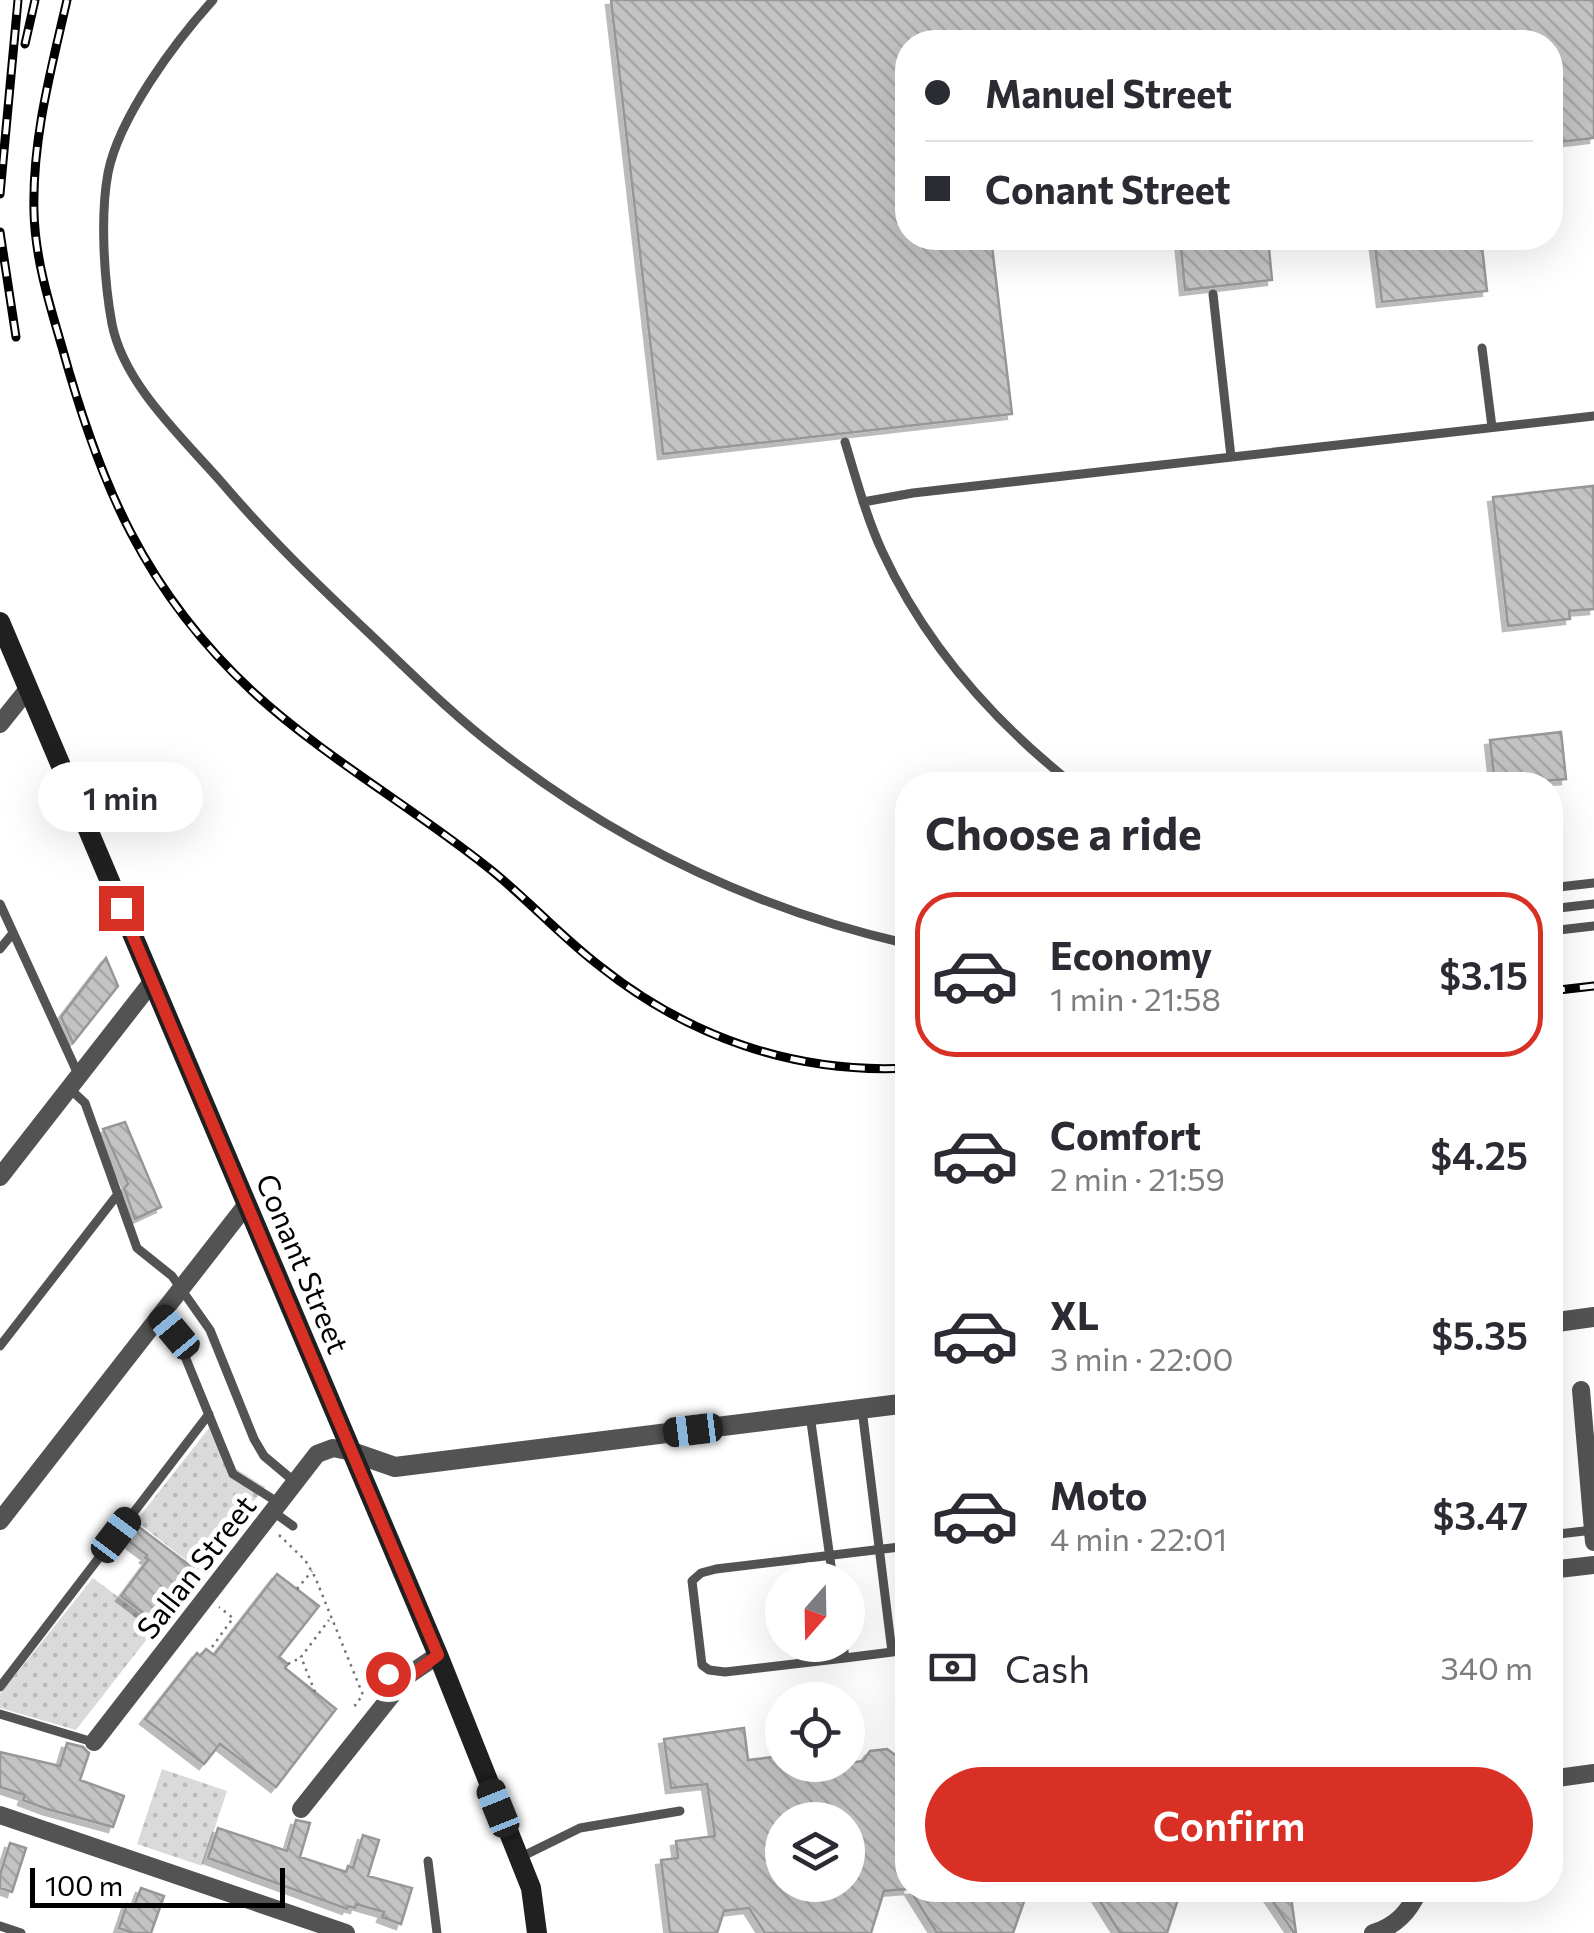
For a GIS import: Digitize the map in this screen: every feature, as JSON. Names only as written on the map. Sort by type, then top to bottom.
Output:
[{"type":"main road","name":"Conant Street","points":[[0,622],[438,1655],[531,1888],[537,1933]]},
{"type":"street","points":[[0,724],[28,688]]},
{"type":"street","points":[[0,1177],[152,982]]},
{"type":"street","points":[[0,1521],[246,1204]]},
{"type":"street","points":[[1563,1322],[1594,1318]]},
{"type":"street","points":[[1581,1390],[1594,1542]]},
{"type":"street","points":[[352,1452],[394,1467],[895,1405]]},
{"type":"street","name":"Sallan Street","points":[[94,1742],[275,1515],[317,1454],[333,1448],[352,1452]]},
{"type":"street","points":[[1563,1569],[1594,1565]]},
{"type":"street","points":[[302,1809],[400,1684],[438,1655]]},
{"type":"street","points":[[1563,1777],[1594,1773]]},
{"type":"street","points":[[0,1815],[346,1933]]},
{"type":"street","points":[[1373,1933],[1390,1928],[1414,1902]]},
{"type":"lane","points":[[213,0],[188,28],[131,114],[108,172],[104,241],[112,327],[138,387],[273,542],[443,703],[537,779],[617,830],[702,875],[816,920],[895,941]]},
{"type":"lane","points":[[1213,294],[1231,457]]},
{"type":"lane","points":[[1482,348],[1492,427]]},
{"type":"lane","points":[[863,502],[912,493],[1594,416]]},
{"type":"lane","points":[[845,442],[882,550],[936,643],[1005,725],[1059,772]]},
{"type":"lane","points":[[1563,887],[1594,883]]},
{"type":"lane","points":[[0,904],[85,1103],[138,1248],[172,1276],[210,1330],[254,1440],[264,1456],[295,1482]]},
{"type":"lane","points":[[1563,908],[1594,904]]},
{"type":"lane","points":[[1563,929],[1594,926]]},
{"type":"lane","points":[[0,948],[13,934]]},
{"type":"lane","points":[[0,1346],[118,1194]]},
{"type":"lane","points":[[160,1315],[174,1332],[233,1474],[275,1515],[293,1526]]},
{"type":"lane","points":[[862,1409],[892,1652]]},
{"type":"lane","points":[[0,1686],[209,1414]]},
{"type":"lane","points":[[810,1415],[831,1562]]},
{"type":"lane","points":[[1563,1534],[1593,1530]]},
{"type":"lane","points":[[767,1562],[895,1548]]},
{"type":"lane","points":[[765,1562],[702,1573],[692,1581],[702,1665],[725,1672],[810,1662]]},
{"type":"lane","points":[[865,1655],[895,1652]]},
{"type":"lane","points":[[380,1668],[400,1684]]},
{"type":"lane","points":[[0,1714],[94,1742]]},
{"type":"lane","points":[[519,1858],[580,1828],[680,1811]]},
{"type":"lane","points":[[428,1861],[437,1933]]},
{"type":"lane","points":[[0,1926],[21,1933]]},
{"type":"path","points":[[275,1515],[290,1544],[312,1571],[362,1696],[355,1705],[361,1710]]},
{"type":"path","points":[[297,1590],[312,1571]]},
{"type":"path","points":[[212,1647],[233,1618],[216,1606]]},
{"type":"path","points":[[288,1664],[301,1657],[331,1618]]},
{"type":"path","points":[[301,1657],[314,1692]]},
{"type":"shaded area","points":[[209,1428],[235,1468],[265,1487],[200,1571],[136,1521]]},
{"type":"shaded area","points":[[93,1578],[157,1626],[76,1730],[0,1708],[0,1694]]},
{"type":"shaded area","points":[[162,1769],[227,1791],[202,1866],[137,1844]]},
{"type":"building","points":[[611,0],[1594,0],[1594,138],[1563,142],[1563,30],[895,30],[895,250],[992,250],[1012,414],[663,454]]},
{"type":"building","points":[[1181,250],[1269,250],[1272,280],[1185,290]]},
{"type":"building","points":[[1376,250],[1482,250],[1487,291],[1382,302]]},
{"type":"building","points":[[1593,486],[1594,609],[1569,611],[1570,619],[1508,626],[1493,497]]},
{"type":"building","points":[[1561,732],[1566,779],[1563,772],[1494,772],[1490,740]]},
{"type":"building","points":[[106,958],[118,986],[73,1043],[61,1017]]},
{"type":"building","points":[[125,1122],[161,1207],[135,1219],[124,1188],[128,1184],[103,1129]]},
{"type":"building","points":[[135,1524],[193,1568],[151,1619],[121,1596],[148,1560],[147,1555],[124,1538]]},
{"type":"building","points":[[277,1574],[319,1606],[279,1657],[288,1664],[285,1668],[336,1709],[276,1787],[220,1744],[204,1764],[145,1719],[197,1653],[200,1656],[206,1649],[214,1655]]},
{"type":"building","points":[[744,1728],[748,1760],[765,1758],[765,1782],[865,1782],[865,1758],[870,1751],[887,1749],[895,1755],[895,1890],[884,1891],[871,1933],[765,1933],[749,1908],[724,1911],[717,1933],[670,1933],[661,1860],[678,1858],[676,1841],[715,1836],[707,1784],[671,1788],[664,1739]]},
{"type":"building","points":[[67,1743],[89,1753],[80,1780],[124,1796],[113,1827],[47,1809],[23,1800],[25,1795],[0,1787],[0,1752],[60,1766]]},
{"type":"building","points":[[296,1820],[310,1823],[300,1857],[346,1872],[348,1866],[353,1868],[363,1835],[379,1840],[368,1876],[412,1888],[401,1924],[382,1917],[384,1912],[356,1904],[355,1908],[347,1909],[208,1858],[218,1828],[287,1851]]},
{"type":"building","points":[[10,1843],[26,1848],[12,1892],[0,1888]]},
{"type":"building","points":[[141,1888],[164,1896],[151,1933],[119,1928],[127,1904],[134,1906]]},
{"type":"building","points":[[918,1902],[1024,1902],[1013,1933],[937,1933]]},
{"type":"building","points":[[1101,1902],[1177,1902],[1167,1933],[1120,1933]]},
{"type":"building","points":[[1273,1902],[1292,1902],[1294,1933]]},
{"type":"railway","points":[[0,194],[18,0]]},
{"type":"railway","points":[[25,44],[35,0]]},
{"type":"railway","points":[[67,0],[36,158],[34,212],[40,263],[77,397],[111,490],[155,575],[183,614],[215,653],[280,715],[486,866],[586,955],[635,992],[670,1013],[745,1046],[825,1065],[895,1068]]},
{"type":"railway","points":[[0,232],[16,337]]},
{"type":"railway","points":[[1563,990],[1594,986]]},
{"type":"route","points":[[121,908],[438,1655],[400,1684],[388,1674]]}]
